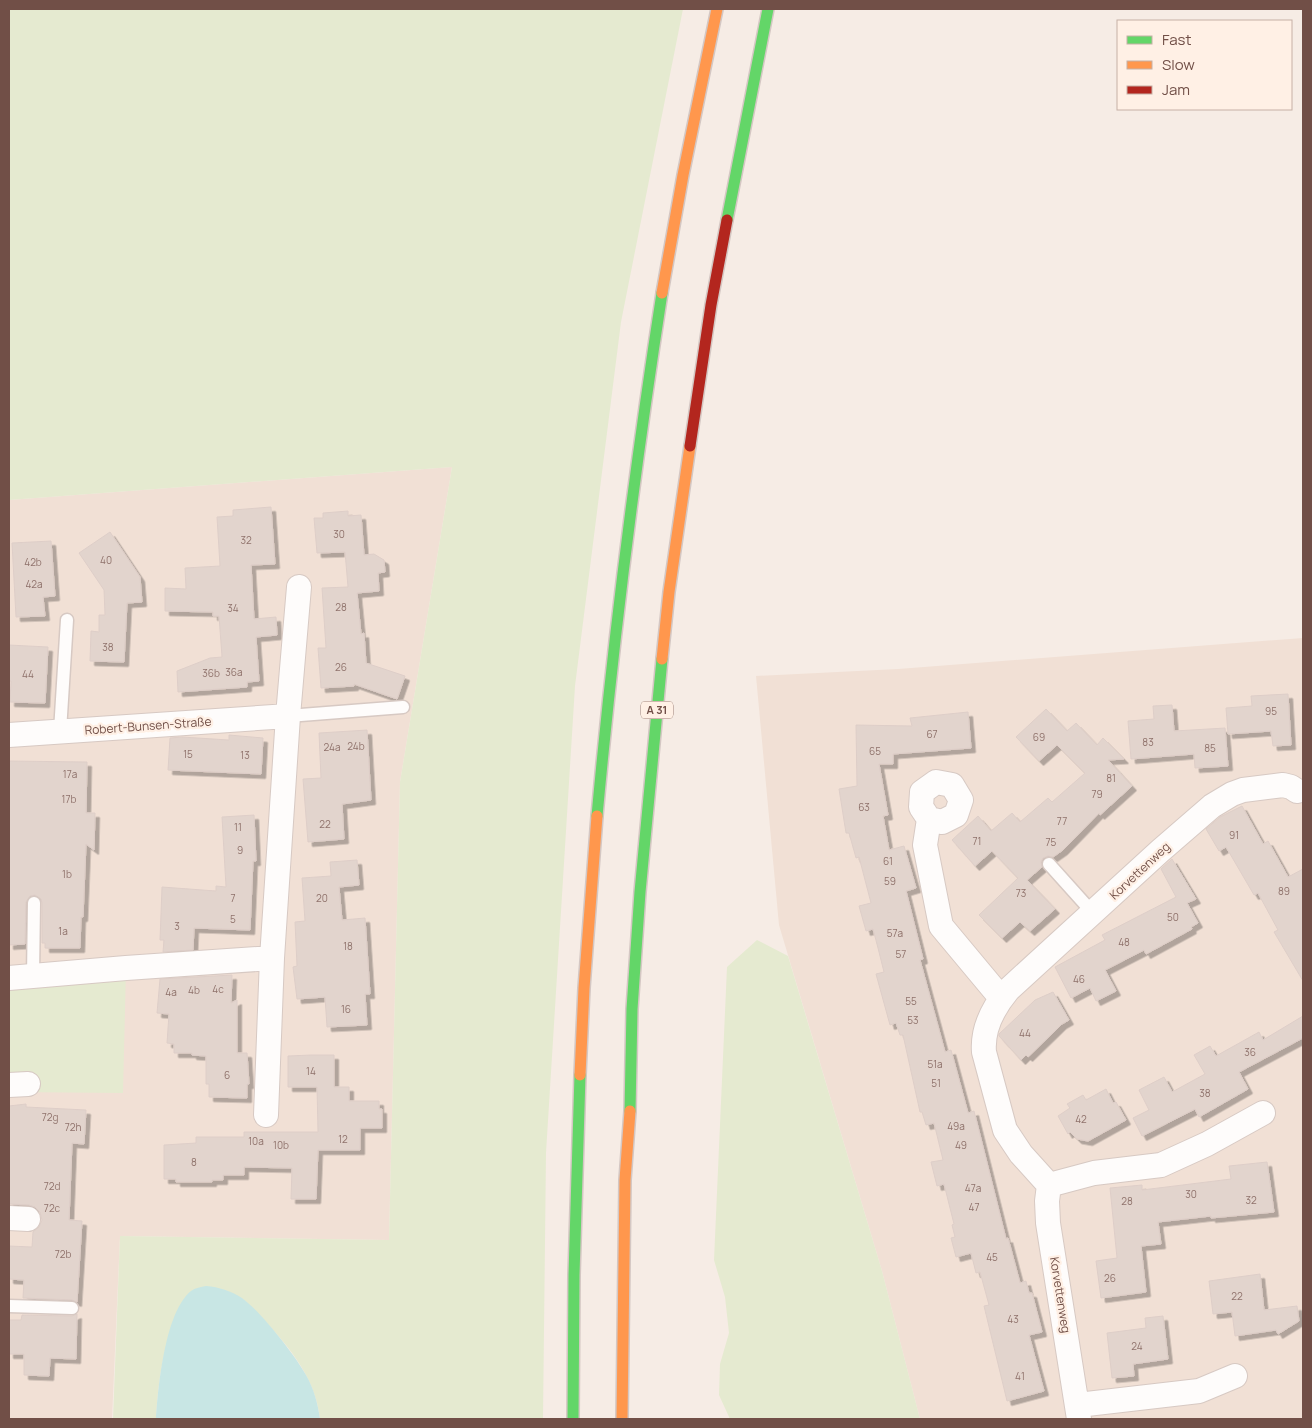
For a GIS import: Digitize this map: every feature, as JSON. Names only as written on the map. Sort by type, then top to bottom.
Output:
[{"type":"highway","points":[[573,1419],[572,1300],[581,1027],[598,788],[612,652],[644,406],[665,270],[717,9]]},
{"type":"highway","name":"A 31","points":[[622,1419],[625,1180],[630,1128],[632,1009],[640,892],[661,665],[711,305],[768,9]]},
{"type":"street","points":[[266,1115],[272,958],[288,716],[299,587]]},
{"type":"street","name":"Robert-Bunsen-Straße","points":[[9,735],[288,716]]},
{"type":"street","name":"Korvettenweg","points":[[1235,1376],[1199,1391],[1079,1412],[1048,1223],[1047,1201],[1049,1185],[1021,1154],[1005,1130],[983,1042],[991,1014],[1001,998],[1160,851],[1212,806],[1224,798],[1243,790],[1287,786],[1301,790]]},
{"type":"street","points":[[929,818],[925,845],[941,926],[1001,998]]},
{"type":"street","points":[[9,978],[272,958]]},
{"type":"street","points":[[1049,1185],[1094,1173],[1161,1165],[1207,1144],[1263,1113]]},
{"type":"lane","points":[[60,732],[67,620]]},
{"type":"lane","points":[[288,716],[403,707]]},
{"type":"lane","points":[[1049,864],[1093,914]]},
{"type":"lane","points":[[33,976],[34,903]]},
{"type":"lane","points":[[9,1306],[72,1308]]},
{"type":"shaded area","points":[[452,467],[400,782],[389,1240],[120,1236],[112,1419],[9,1419],[9,500]]},
{"type":"shaded area","points":[[1303,638],[1303,1419],[920,1419],[882,1271],[779,925],[756,676],[898,669]]},
{"type":"green space","points":[[9,9],[683,9],[621,322],[575,686],[546,1153],[543,1419],[320,1419],[317,1401],[302,1368],[281,1339],[243,1299],[181,1304],[166,1346],[158,1389],[156,1419],[113,1419],[120,1236],[389,1240],[400,782],[452,467],[9,500]]},
{"type":"green space","points":[[757,940],[788,956],[882,1271],[920,1419],[730,1419],[719,1395],[720,1364],[729,1333],[725,1297],[714,1260],[727,967]]},
{"type":"green space","points":[[126,968],[123,1093],[9,1092],[9,978]]},
{"type":"water","points":[[206,1286],[234,1293],[242,1298],[277,1334],[306,1375],[315,1397],[320,1419],[156,1419],[164,1351],[175,1315],[182,1301],[191,1291]]},
{"type":"building","points":[[271,507],[275,564],[251,565],[254,619],[276,617],[277,635],[256,637],[259,681],[247,682],[247,687],[178,692],[177,671],[210,658],[222,657],[219,616],[213,616],[213,612],[165,611],[165,588],[186,589],[185,568],[220,566],[217,517],[233,516],[233,510]]},
{"type":"building","points":[[348,511],[348,516],[361,515],[364,555],[374,554],[384,560],[385,572],[378,573],[379,591],[357,593],[361,634],[364,633],[366,663],[405,676],[397,699],[354,684],[354,686],[321,688],[318,648],[326,648],[322,588],[348,587],[345,552],[317,553],[314,518],[323,518],[323,513]]},
{"type":"building","points":[[110,532],[140,577],[142,602],[127,603],[124,662],[90,661],[91,631],[99,632],[99,615],[105,615],[104,590],[79,553]]},
{"type":"building","points":[[51,541],[55,596],[43,597],[45,616],[16,617],[12,543]]},
{"type":"building","points":[[9,645],[48,647],[45,703],[10,702]]},
{"type":"building","points":[[1288,694],[1291,745],[1273,746],[1271,731],[1228,734],[1226,708],[1252,706],[1251,696]]},
{"type":"building","points":[[1172,705],[1174,731],[1225,728],[1228,766],[1195,768],[1194,754],[1131,759],[1128,721],[1154,719],[1153,706]]},
{"type":"building","points":[[1046,709],[1067,731],[1076,723],[1097,745],[1103,738],[1124,759],[1108,760],[1132,786],[1100,815],[1099,813],[1063,850],[1053,857],[1043,858],[1041,862],[1042,867],[1027,880],[1055,909],[1030,931],[1020,922],[1002,938],[979,915],[1018,878],[992,851],[975,866],[952,840],[978,816],[991,831],[1012,813],[1020,822],[1048,798],[1052,802],[1085,773],[1057,745],[1039,761],[1016,737]]},
{"type":"building","points":[[968,712],[971,748],[893,754],[893,764],[879,764],[888,815],[883,816],[889,850],[904,846],[916,888],[906,891],[923,959],[920,960],[945,1052],[951,1050],[968,1113],[974,1111],[1006,1239],[1008,1238],[1020,1283],[1026,1281],[1029,1293],[1032,1293],[1042,1332],[1029,1335],[1044,1391],[1007,1401],[984,1306],[989,1305],[980,1272],[976,1273],[971,1253],[956,1257],[951,1238],[955,1237],[952,1225],[954,1224],[944,1184],[937,1186],[931,1162],[943,1160],[934,1123],[926,1125],[922,1112],[920,1112],[903,1035],[900,1035],[896,1023],[890,1025],[876,974],[884,972],[873,929],[866,931],[859,906],[871,903],[859,857],[856,858],[849,833],[846,833],[839,789],[857,786],[856,725],[912,726],[910,718]]},
{"type":"building","points":[[367,730],[371,800],[342,804],[344,839],[308,842],[303,779],[321,778],[319,733]]},
{"type":"building","points":[[229,735],[263,738],[261,774],[168,770],[170,738],[229,740]]},
{"type":"building","points":[[9,761],[87,762],[86,813],[95,813],[94,850],[86,844],[80,948],[45,948],[45,943],[42,943],[42,903],[41,899],[35,895],[30,896],[26,902],[25,944],[9,945]]},
{"type":"building","points":[[1242,806],[1263,844],[1268,841],[1288,877],[1303,869],[1303,981],[1274,932],[1278,930],[1258,893],[1254,895],[1226,847],[1219,851],[1206,829],[1220,817]]},
{"type":"building","points":[[254,815],[256,861],[253,861],[250,930],[194,928],[193,950],[163,952],[164,940],[160,940],[162,887],[216,891],[216,886],[226,887],[222,817]]},
{"type":"building","points":[[1172,859],[1196,899],[1187,903],[1198,923],[1191,927],[1192,929],[1146,954],[1144,950],[1105,970],[1116,991],[1096,1001],[1090,988],[1071,998],[1055,967],[1105,940],[1102,935],[1176,897],[1161,869]]},
{"type":"building","points":[[357,860],[359,885],[339,887],[342,920],[365,918],[370,994],[365,994],[367,1025],[327,1027],[325,997],[297,999],[293,967],[297,966],[295,922],[305,921],[302,878],[331,876],[330,862]]},
{"type":"building","points":[[232,975],[231,1003],[237,1000],[237,1053],[247,1053],[249,1084],[247,1084],[247,1098],[209,1097],[209,1084],[206,1084],[206,1056],[192,1055],[192,1053],[174,1053],[174,1044],[167,1043],[169,1014],[157,1013],[160,979]]},
{"type":"building","points":[[1053,992],[1069,1020],[1062,1024],[1028,1057],[1026,1055],[1021,1060],[999,1034],[1035,1000]]},
{"type":"building","points":[[1303,1016],[1303,1038],[1239,1072],[1248,1089],[1199,1117],[1195,1109],[1142,1136],[1133,1118],[1149,1110],[1139,1090],[1164,1077],[1172,1092],[1205,1074],[1194,1055],[1210,1046],[1216,1056],[1259,1032],[1263,1040]]},
{"type":"building","points":[[334,1055],[334,1087],[349,1087],[349,1101],[379,1101],[379,1109],[382,1109],[382,1128],[360,1128],[360,1150],[318,1150],[316,1199],[291,1199],[292,1168],[244,1167],[244,1175],[223,1175],[223,1180],[212,1180],[212,1182],[176,1182],[176,1179],[164,1179],[164,1145],[196,1143],[196,1137],[244,1137],[244,1132],[318,1132],[317,1087],[288,1087],[288,1056]]},
{"type":"building","points":[[1106,1089],[1113,1103],[1116,1102],[1126,1120],[1088,1141],[1077,1139],[1070,1132],[1068,1134],[1058,1116],[1070,1108],[1067,1104],[1083,1095],[1086,1100]]},
{"type":"building","points":[[26,1104],[26,1107],[86,1110],[84,1144],[72,1143],[69,1220],[82,1221],[77,1302],[72,1300],[23,1298],[24,1280],[9,1279],[9,1246],[32,1247],[33,1232],[39,1227],[42,1220],[40,1212],[35,1207],[9,1204],[9,1106]]},
{"type":"building","points":[[1267,1162],[1274,1212],[1158,1222],[1161,1244],[1141,1246],[1146,1292],[1101,1298],[1096,1261],[1117,1258],[1110,1188],[1142,1185],[1142,1190],[1231,1179],[1229,1166]]},
{"type":"building","points":[[1260,1274],[1264,1310],[1297,1306],[1299,1321],[1278,1334],[1276,1330],[1235,1336],[1232,1312],[1213,1314],[1209,1281]]},
{"type":"building","points":[[77,1314],[76,1359],[50,1358],[49,1376],[24,1375],[24,1354],[9,1354],[9,1320],[21,1320],[22,1315],[72,1316]]},
{"type":"building","points":[[1163,1316],[1168,1359],[1133,1364],[1134,1376],[1112,1378],[1107,1333],[1146,1328],[1145,1318]]},
{"type":"traffic: fast","points":[[727,220],[768,9]]},
{"type":"traffic: fast","points":[[597,816],[625,554],[662,293]]},
{"type":"traffic: fast","points":[[630,1111],[632,1009],[640,892],[662,659]]},
{"type":"traffic: fast","points":[[573,1419],[574,1275],[580,1075]]},
{"type":"traffic: slow","points":[[662,293],[683,175],[717,9]]},
{"type":"traffic: slow","points":[[662,659],[669,592],[690,446]]},
{"type":"traffic: slow","points":[[580,1075],[584,988],[597,816]]},
{"type":"traffic: slow","points":[[622,1419],[625,1180],[630,1111]]},
{"type":"traffic: jam","points":[[690,446],[711,305],[727,220]]}]
